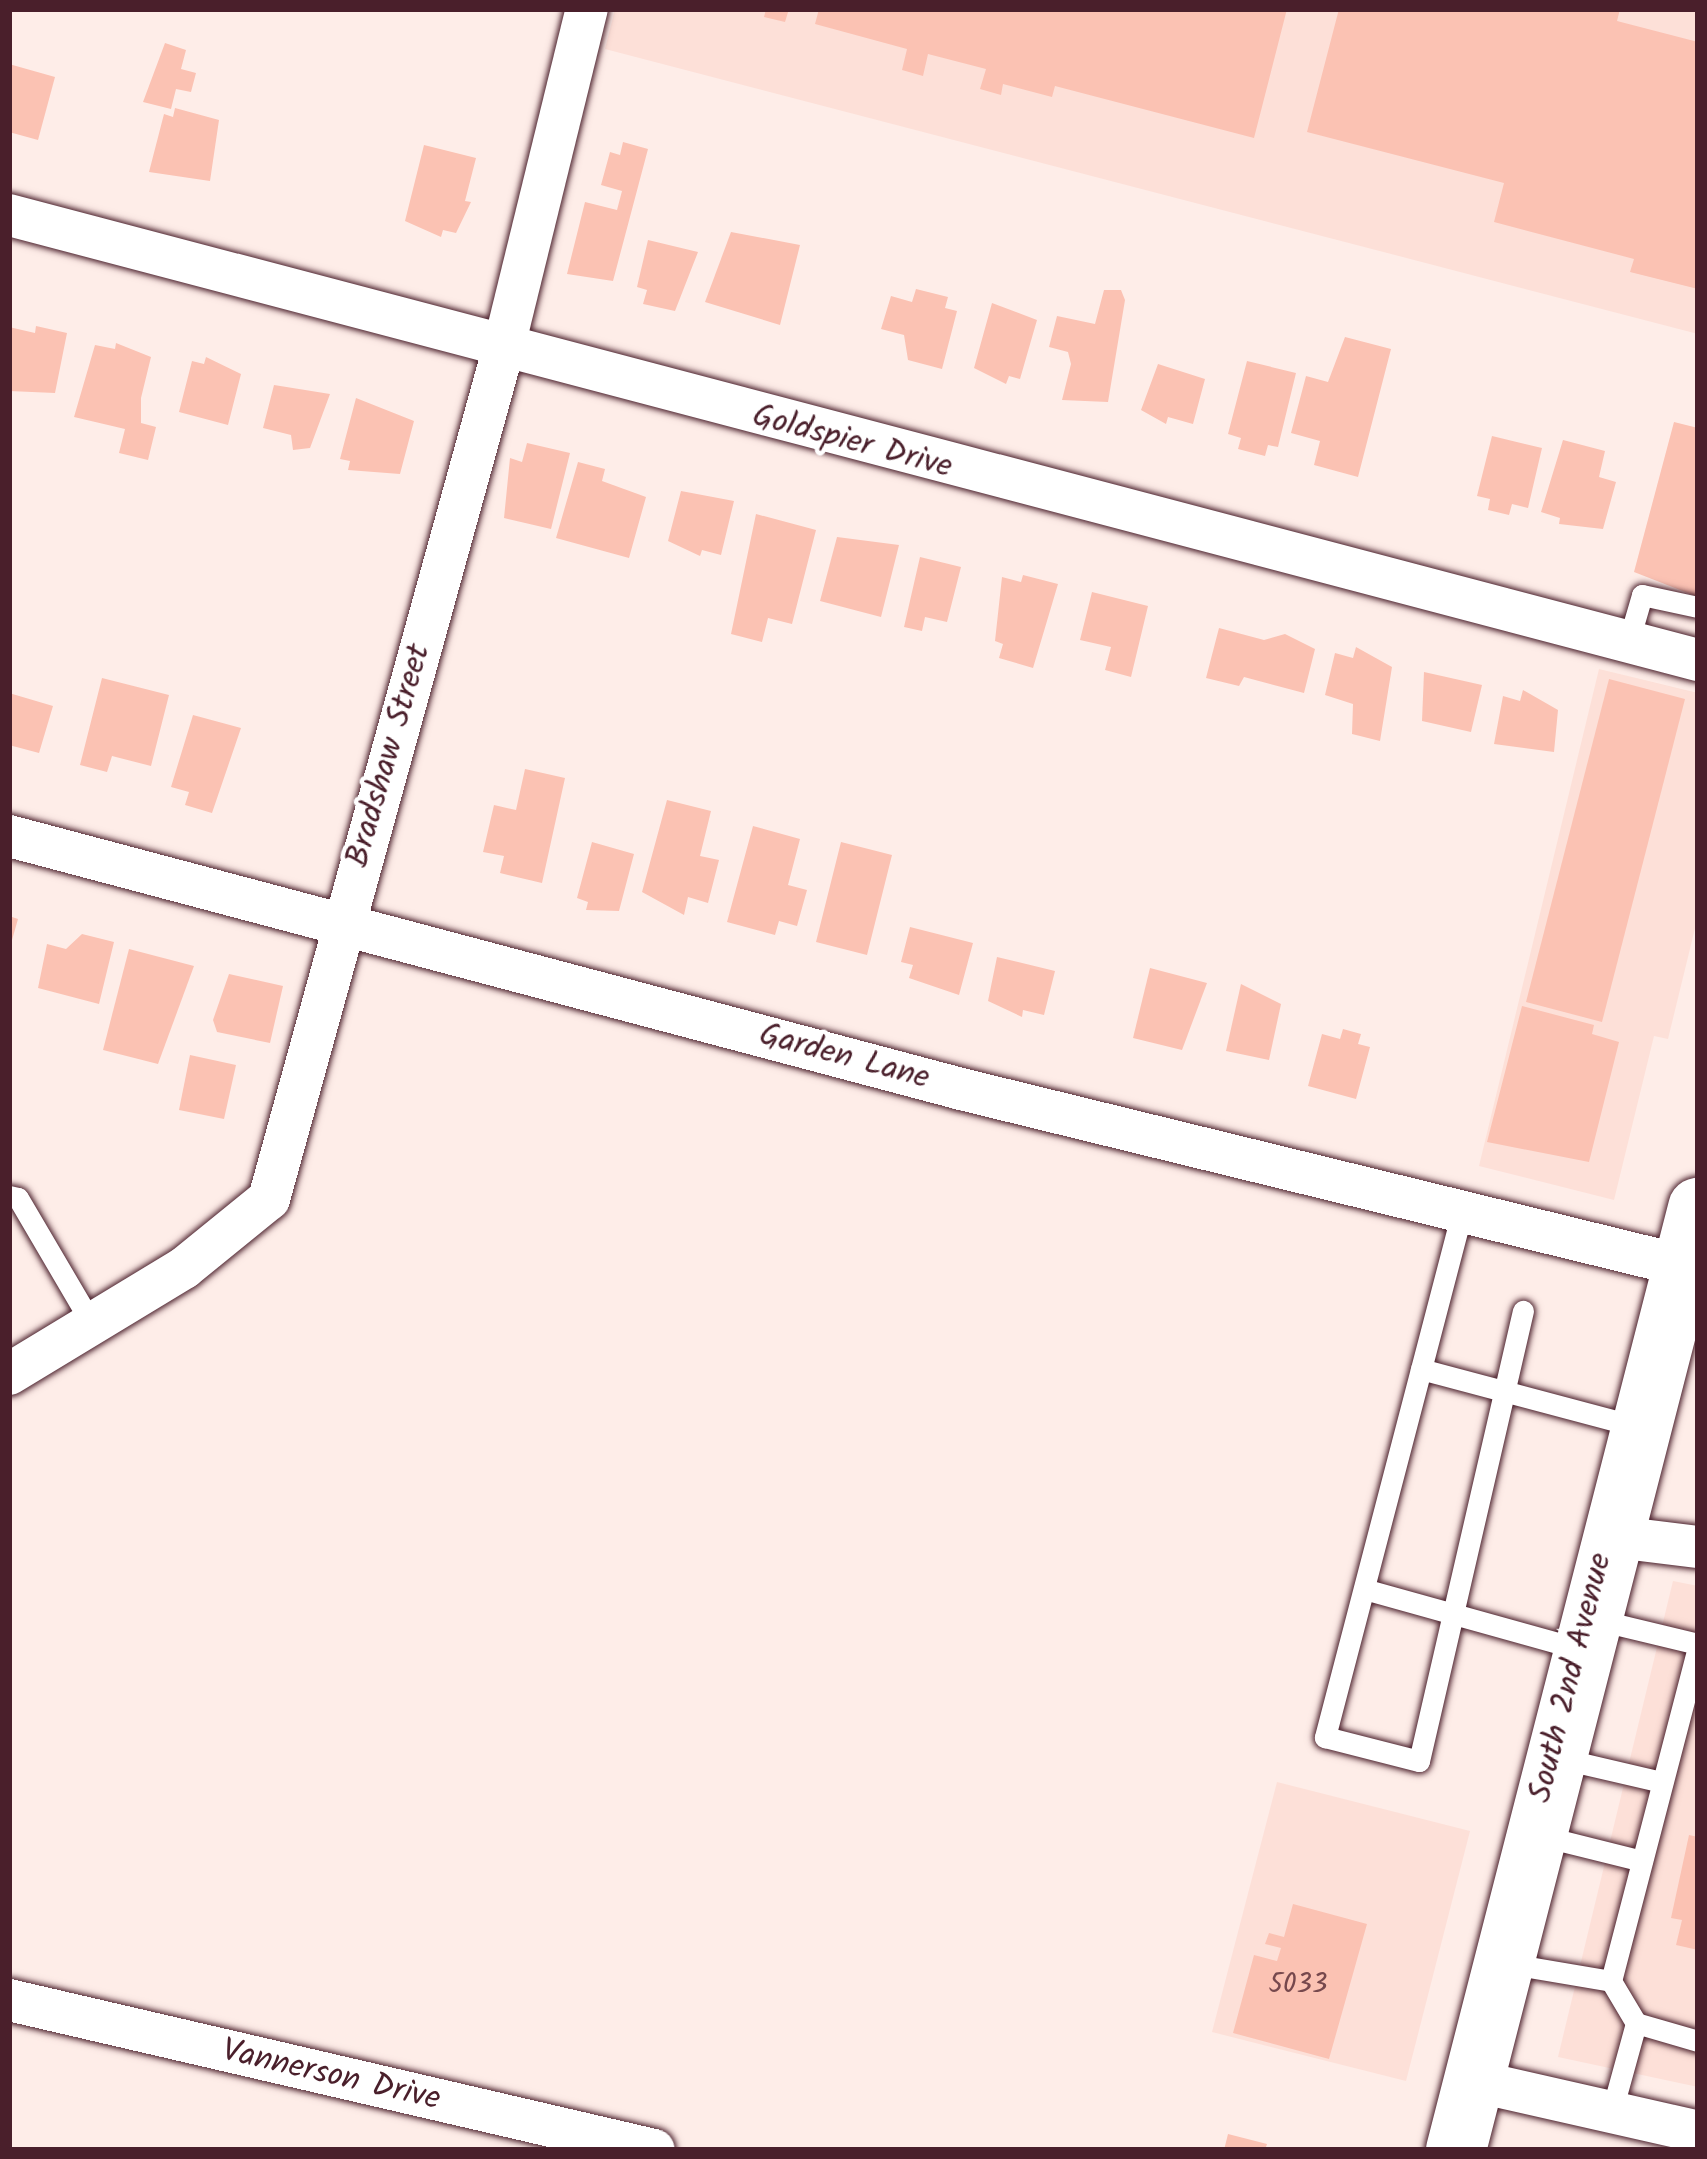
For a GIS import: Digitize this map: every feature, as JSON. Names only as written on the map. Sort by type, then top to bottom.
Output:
[{"type":"main road","name":"South 2nd Avenue","points":[[1456,2150],[1552,1757],[1698,1208]]},
{"type":"street","name":"Bradshaw Street","points":[[9,1374],[226,1240],[268,1199],[503,350],[587,9]]},
{"type":"street","name":"Goldspier Drive","points":[[9,215],[503,350],[1698,660]]},
{"type":"street","name":"Garden Lane","points":[[9,836],[1684,1266]]},
{"type":"street","points":[[1609,1536],[1698,1547]]},
{"type":"street","name":"Vannerson Drive","points":[[9,2000],[654,2150]]},
{"type":"street","points":[[1470,2080],[1698,2132]]},
{"type":"lane","points":[[1628,644],[1642,595],[1698,607]]},
{"type":"lane","points":[[9,1196],[18,1198],[92,1324]]},
{"type":"lane","points":[[1462,1212],[1325,1737],[1419,1761],[1522,1311]]},
{"type":"lane","points":[[1421,1370],[1639,1427]]},
{"type":"lane","points":[[1364,1589],[1452,1614],[1698,1646],[1611,1982],[1636,2023],[1698,2041]]},
{"type":"lane","points":[[1552,1757],[1662,1782]]},
{"type":"lane","points":[[1533,1834],[1642,1861]]},
{"type":"lane","points":[[1502,1962],[1611,1982]]},
{"type":"lane","points":[[1611,2114],[1636,2023]]},
{"type":"shaded area","points":[[615,9],[1698,9],[1698,334],[605,49]]},
{"type":"shaded area","points":[[1599,669],[1698,693],[1698,916],[1668,1039],[1654,1036],[1614,1200],[1479,1166]]},
{"type":"shaded area","points":[[1673,1581],[1698,1586],[1698,2087],[1558,2057]]},
{"type":"shaded area","points":[[1277,1782],[1470,1831],[1406,2081],[1212,2032]]},
{"type":"building","points":[[766,9],[789,9],[785,22],[764,17]]},
{"type":"building","points":[[819,9],[1287,9],[1254,138],[1055,86],[1052,97],[1003,84],[1001,95],[980,89],[986,69],[928,54],[923,76],[902,70],[907,49],[815,24]]},
{"type":"building","points":[[1339,9],[1620,9],[1617,21],[1698,42],[1698,289],[1630,272],[1634,259],[1494,222],[1504,183],[1307,132]]},
{"type":"building","points":[[165,43],[186,50],[181,69],[196,73],[191,92],[176,89],[171,109],[143,102]]},
{"type":"building","points":[[9,64],[55,77],[38,140],[9,132]]},
{"type":"building","points":[[175,108],[219,120],[210,181],[149,172],[164,114],[173,117]]},
{"type":"building","points":[[623,142],[648,149],[613,281],[567,274],[585,202],[617,210],[622,191],[601,185],[610,152],[620,155]]},
{"type":"building","points":[[424,145],[476,158],[465,201],[471,202],[456,233],[443,230],[441,237],[405,221]]},
{"type":"building","points":[[731,232],[800,245],[780,325],[705,302]]},
{"type":"building","points":[[648,240],[698,252],[675,311],[643,304],[647,290],[637,287]]},
{"type":"building","points":[[916,289],[948,297],[945,308],[957,311],[942,369],[908,360],[904,335],[881,329],[891,296],[912,302]]},
{"type":"building","points":[[1104,290],[1121,290],[1125,300],[1108,402],[1062,400],[1071,364],[1068,352],[1049,347],[1057,316],[1095,324]]},
{"type":"building","points":[[992,303],[1037,320],[1020,379],[1009,376],[1006,384],[974,368]]},
{"type":"building","points":[[36,326],[67,333],[55,393],[9,391],[9,327],[35,333]]},
{"type":"building","points":[[1345,337],[1391,349],[1358,477],[1314,465],[1320,441],[1291,433],[1306,376],[1328,382]]},
{"type":"building","points":[[116,343],[151,357],[141,398],[141,423],[156,427],[148,460],[119,453],[125,429],[74,417],[95,345],[115,349]]},
{"type":"building","points":[[206,357],[241,374],[228,425],[179,412],[192,361],[204,364]]},
{"type":"building","points":[[1247,361],[1296,373],[1278,447],[1268,445],[1265,456],[1238,449],[1241,438],[1228,434]]},
{"type":"building","points":[[1158,364],[1205,379],[1193,424],[1168,417],[1166,424],[1141,410]]},
{"type":"building","points":[[274,385],[330,394],[310,448],[293,450],[291,435],[263,428]]},
{"type":"building","points":[[356,398],[414,421],[400,474],[348,470],[350,461],[340,459]]},
{"type":"building","points":[[1674,422],[1698,428],[1698,597],[1634,572]]},
{"type":"building","points":[[1492,436],[1542,448],[1528,508],[1512,504],[1509,515],[1488,510],[1490,499],[1477,496]]},
{"type":"building","points":[[1563,440],[1605,451],[1599,477],[1616,482],[1603,529],[1559,524],[1560,518],[1541,512]]},
{"type":"building","points":[[527,443],[570,453],[551,529],[504,518],[510,458],[522,462]]},
{"type":"building","points":[[578,462],[605,469],[602,481],[646,497],[629,558],[556,538]]},
{"type":"building","points":[[681,491],[734,501],[721,555],[702,550],[700,556],[668,541]]},
{"type":"building","points":[[756,514],[816,530],[792,624],[768,618],[762,642],[731,634]]},
{"type":"building","points":[[837,537],[899,545],[881,617],[820,601]]},
{"type":"building","points":[[920,557],[961,567],[947,622],[925,617],[922,631],[904,627]]},
{"type":"building","points":[[1023,575],[1058,584],[1033,668],[999,658],[1003,644],[995,641],[1002,577],[1021,582]]},
{"type":"building","points":[[1092,592],[1148,606],[1131,677],[1105,670],[1111,647],[1080,640]]},
{"type":"building","points":[[1219,628],[1264,640],[1285,634],[1315,649],[1304,693],[1244,677],[1239,686],[1206,678]]},
{"type":"building","points":[[1356,647],[1392,667],[1380,741],[1352,734],[1353,704],[1325,695],[1335,653],[1353,658]]},
{"type":"building","points":[[1424,672],[1482,685],[1471,732],[1422,721]]},
{"type":"building","points":[[102,678],[169,695],[151,766],[112,756],[107,772],[80,765]]},
{"type":"building","points":[[1609,679],[1685,699],[1602,1022],[1526,1002]]},
{"type":"building","points":[[1523,690],[1558,710],[1554,752],[1494,744],[1503,696],[1520,701]]},
{"type":"building","points":[[9,693],[53,706],[39,753],[9,745]]},
{"type":"building","points":[[193,715],[241,728],[212,813],[185,805],[189,792],[171,787]]},
{"type":"building","points":[[525,769],[565,778],[542,883],[500,873],[504,856],[483,852],[494,805],[516,810]]},
{"type":"building","points":[[667,800],[711,811],[700,856],[719,860],[708,903],[688,897],[684,915],[642,892]]},
{"type":"building","points":[[753,826],[800,839],[788,885],[807,890],[797,926],[779,921],[775,935],[727,922]]},
{"type":"building","points":[[592,842],[634,854],[619,911],[586,910],[588,902],[577,898]]},
{"type":"building","points":[[841,842],[892,855],[867,955],[816,942]]},
{"type":"building","points":[[9,916],[18,919],[10,947],[9,947]]},
{"type":"building","points":[[910,927],[973,943],[959,995],[909,978],[913,965],[901,962]]},
{"type":"building","points":[[82,934],[114,942],[99,1004],[38,988],[47,944],[66,949]]},
{"type":"building","points":[[129,949],[194,966],[158,1064],[103,1050]]},
{"type":"building","points":[[997,957],[1055,971],[1044,1015],[1023,1010],[1022,1017],[988,1001]]},
{"type":"building","points":[[1150,968],[1207,983],[1182,1050],[1133,1038]]},
{"type":"building","points":[[229,974],[283,986],[270,1043],[217,1032],[213,1020]]},
{"type":"building","points":[[1241,984],[1281,1004],[1269,1060],[1226,1051]]},
{"type":"building","points":[[1522,1006],[1594,1025],[1592,1034],[1619,1042],[1589,1162],[1487,1142]]},
{"type":"building","points":[[1343,1029],[1361,1034],[1358,1044],[1370,1047],[1356,1099],[1308,1086],[1322,1034],[1340,1039]]},
{"type":"building","points":[[190,1055],[236,1065],[224,1119],[179,1110]]},
{"type":"building","points":[[1689,1835],[1698,1837],[1698,1950],[1676,1945],[1682,1920],[1671,1918]]},
{"type":"building","points":[[1293,1904],[1367,1924],[1329,2059],[1233,2033],[1254,1955],[1277,1961],[1281,1948],[1265,1944],[1269,1933],[1284,1937]]},
{"type":"building","points":[[1228,2134],[1267,2144],[1265,2150],[1224,2150]]}]
